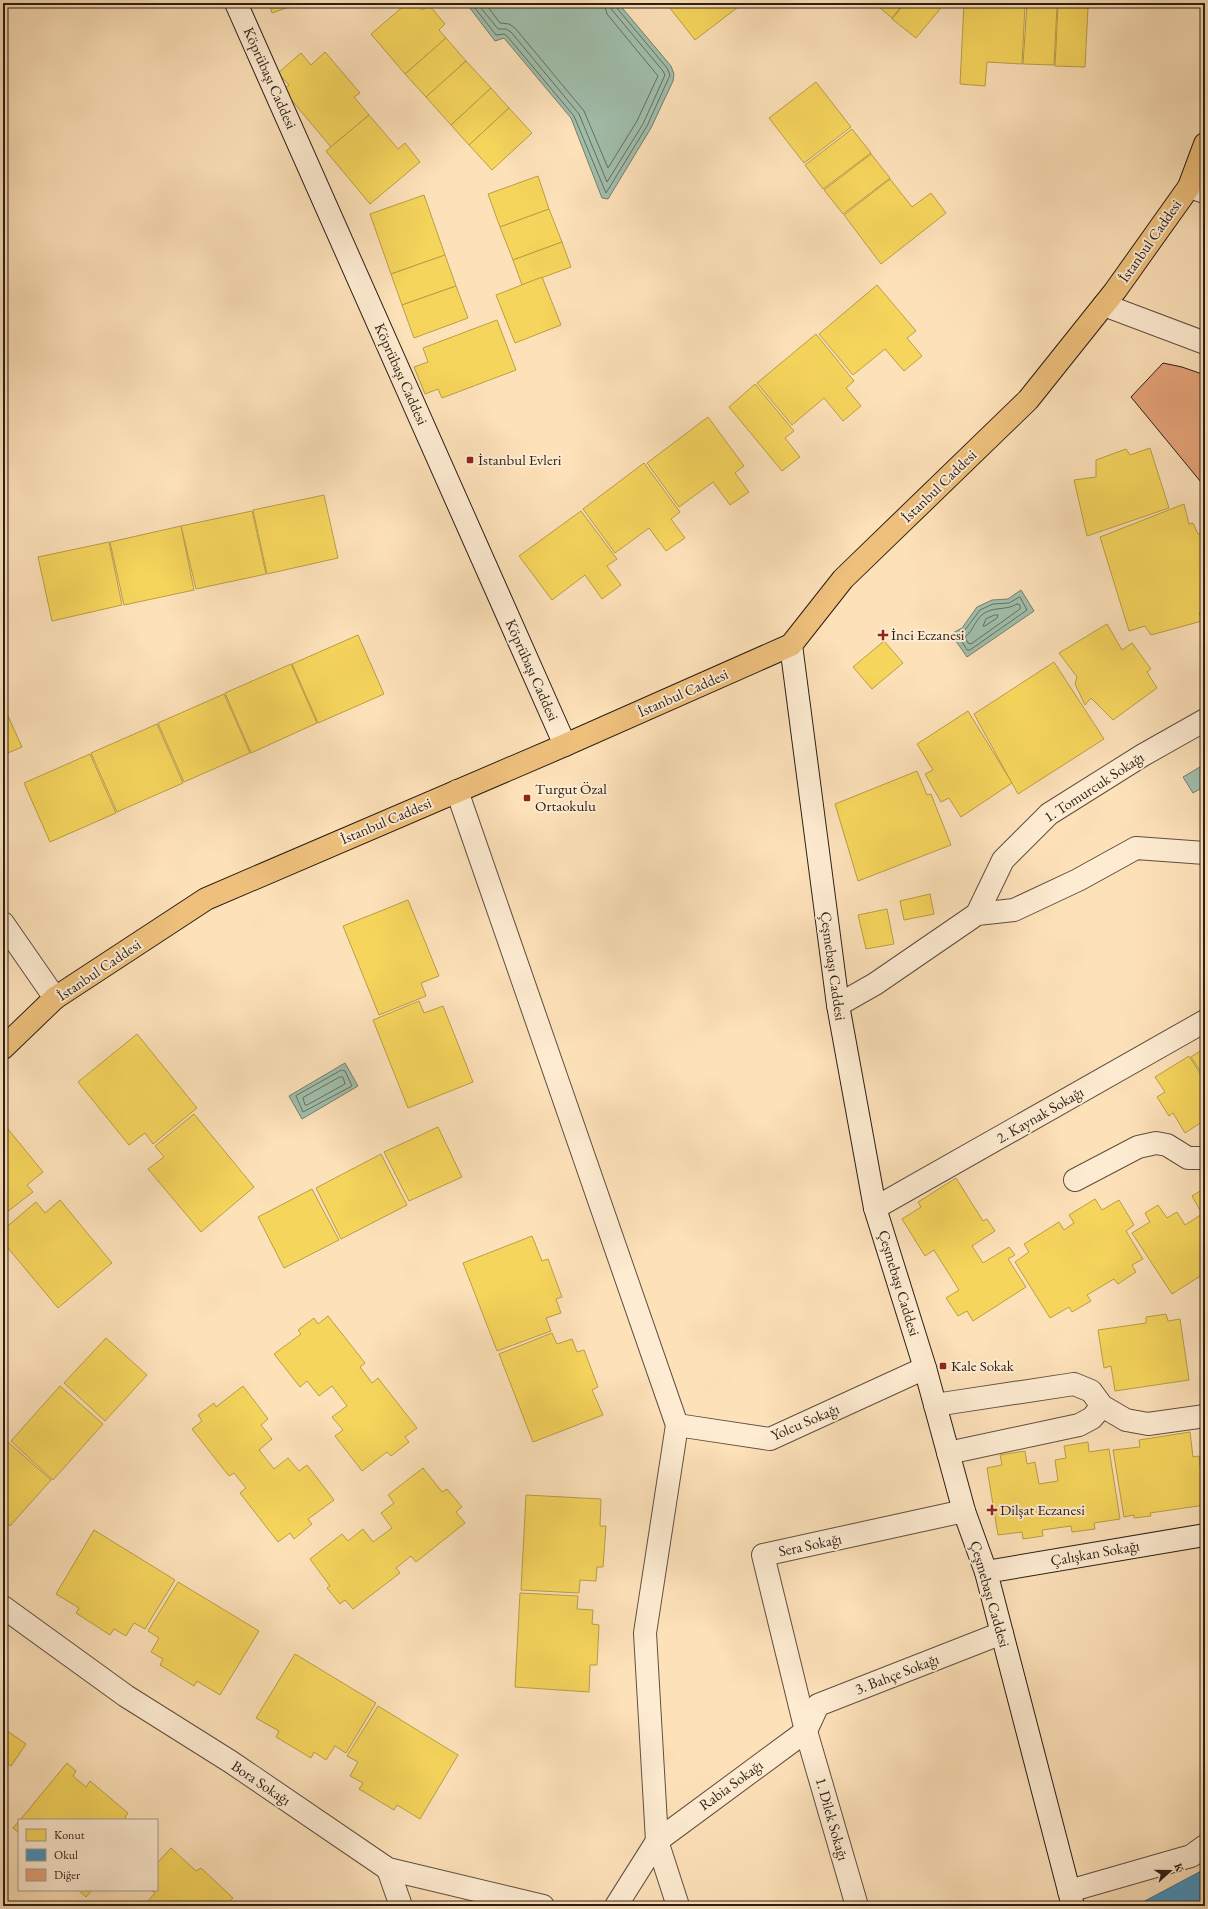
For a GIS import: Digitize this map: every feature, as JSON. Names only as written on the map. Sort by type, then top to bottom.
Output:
[{"type":"main road","name":"İstanbul Caddesi","points":[[3,1048],[55,998],[206,899],[565,745],[791,645],[843,579],[1028,400],[1197,189],[1205,144]]},
{"type":"street","name":"Köprübaşı Caddesi","points":[[236,3],[565,745]]},
{"type":"street","points":[[1104,305],[1205,343]]},
{"type":"street","name":"Çeşmebaşı Caddesi","points":[[791,645],[838,1005],[876,1208],[936,1405],[964,1511],[986,1572],[1071,1899]]},
{"type":"street","name":"1. Tomurcuk Sokağı","points":[[977,914],[1003,860],[1049,814],[1143,755],[1205,720]]},
{"type":"street","points":[[457,791],[677,1425],[645,1633],[657,1841],[678,1906]]},
{"type":"street","points":[[838,1005],[875,984],[977,914],[1014,910],[1078,880],[1136,848],[1205,853]]},
{"type":"street","points":[[3,923],[55,998]]},
{"type":"street","name":"2. Kaynak Sokağı","points":[[876,1208],[1205,1021]]},
{"type":"street","points":[[1075,1180],[1138,1147],[1156,1144],[1167,1145],[1188,1158],[1205,1158]]},
{"type":"street","name":"Yolcu Sokağı","points":[[677,1425],[770,1439],[925,1368]]},
{"type":"street","points":[[936,1405],[1074,1384],[1091,1391],[1102,1406],[1126,1420],[1148,1424],[1205,1416]]},
{"type":"street","points":[[948,1453],[1079,1425],[1092,1418],[1102,1406]]},
{"type":"street","name":"Sera Sokağı","points":[[806,1731],[763,1555],[964,1511]]},
{"type":"street","name":"Çalışkan Sokağı","points":[[986,1572],[1204,1538]]},
{"type":"street","name":"Bora Sokağı","points":[[3,1607],[126,1696],[231,1762],[388,1869],[543,1906]]},
{"type":"street","name":"3. Bahçe Sokağı","points":[[806,1731],[818,1705],[1002,1633]]},
{"type":"street","name":"Rabia Sokağı","points":[[657,1841],[806,1731]]},
{"type":"street","name":"1. Dilek Sokağı","points":[[806,1731],[857,1906]]},
{"type":"street","points":[[616,1906],[657,1841]]},
{"type":"street","points":[[1071,1899],[1191,1856],[1205,1846]]},
{"type":"street","points":[[388,1869],[401,1906]]},
{"type":"water","points":[[466,3],[618,3],[671,66],[674,74],[673,81],[651,128],[608,199],[602,198],[571,118],[504,38],[495,41]]},
{"type":"water","points":[[1021,590],[1034,611],[967,657],[951,634],[962,628],[977,607],[992,600],[1008,599]]},
{"type":"water","points":[[1205,764],[1205,786],[1193,793],[1183,777]]},
{"type":"water","points":[[345,1063],[358,1086],[302,1119],[289,1096]]},
{"type":"building: Konut","points":[[269,3],[300,3],[272,13]]},
{"type":"building: Konut","points":[[407,3],[416,3],[422,10],[429,5],[445,24],[439,30],[446,38],[405,74],[371,34]]},
{"type":"building: Konut","points":[[666,3],[741,3],[742,4],[695,40]]},
{"type":"building: Konut","points":[[874,3],[904,3],[892,18]]},
{"type":"building: Konut","points":[[905,3],[945,3],[916,38],[892,19]]},
{"type":"building: Konut","points":[[964,3],[1025,5],[1022,64],[987,62],[985,86],[960,84]]},
{"type":"building: Konut","points":[[1027,4],[1057,6],[1054,65],[1023,64]]},
{"type":"building: Konut","points":[[1058,6],[1088,8],[1085,67],[1055,66]]},
{"type":"building: Konut","points":[[446,38],[466,61],[426,97],[405,74]]},
{"type":"building: Konut","points":[[325,52],[360,93],[354,97],[369,115],[331,147],[283,90],[289,85],[278,73],[301,53],[311,65]]},
{"type":"building: Konut","points":[[466,61],[491,88],[451,125],[426,97]]},
{"type":"building: Konut","points":[[816,82],[851,127],[804,163],[769,118]]},
{"type":"building: Konut","points":[[491,88],[509,108],[469,145],[451,125]]},
{"type":"building: Konut","points":[[509,108],[532,133],[492,170],[469,145]]},
{"type":"building: Konut","points":[[369,115],[398,149],[405,143],[420,162],[370,204],[326,151]]},
{"type":"building: Konut","points":[[852,129],[871,153],[823,189],[805,165]]},
{"type":"building: Konut","points":[[871,154],[890,178],[843,214],[824,190]]},
{"type":"building: Konut","points":[[538,176],[549,209],[500,227],[488,194]]},
{"type":"building: Konut","points":[[890,179],[912,207],[931,193],[946,213],[881,264],[844,215]]},
{"type":"building: Konut","points":[[424,195],[445,255],[391,274],[370,214]]},
{"type":"building: Konut","points":[[549,209],[562,242],[513,260],[500,227]]},
{"type":"building: Konut","points":[[562,242],[571,267],[522,285],[513,260]]},
{"type":"building: Konut","points":[[445,255],[456,286],[402,305],[391,274]]},
{"type":"building: Konut","points":[[542,277],[561,325],[515,343],[496,295]]},
{"type":"building: Konut","points":[[877,285],[916,331],[907,338],[922,356],[904,371],[885,349],[853,375],[819,334]]},
{"type":"building: Konut","points":[[456,286],[468,318],[414,338],[402,305]]},
{"type":"building: Konut","points":[[497,320],[516,370],[442,398],[438,389],[425,394],[414,367],[428,362],[423,348]]},
{"type":"building: Konut","points":[[816,334],[854,381],[846,388],[861,406],[843,421],[824,398],[792,425],[757,383]]},
{"type":"building: Konut","points":[[755,384],[794,431],[785,438],[800,457],[782,471],[729,407]]},
{"type":"building: Konut","points":[[708,417],[744,466],[735,473],[749,492],[730,505],[713,482],[679,507],[647,463]]},
{"type":"building: Konut","points":[[1150,448],[1169,508],[1087,536],[1074,480],[1096,477],[1096,460],[1126,449],[1130,455]]},
{"type":"building: Konut","points":[[644,463],[680,512],[671,519],[685,538],[666,551],[649,528],[615,553],[583,509]]},
{"type":"building: Konut","points":[[324,495],[338,558],[267,574],[253,510]]},
{"type":"building: Konut","points":[[1184,504],[1189,524],[1193,523],[1198,534],[1203,532],[1205,540],[1205,611],[1199,613],[1202,621],[1151,635],[1145,626],[1129,631],[1100,537]]},
{"type":"building: Konut","points":[[252,511],[266,574],[196,589],[181,526]]},
{"type":"building: Konut","points":[[581,511],[617,559],[607,566],[621,585],[602,599],[585,575],[552,600],[519,556]]},
{"type":"building: Konut","points":[[181,526],[194,590],[124,605],[110,542]]},
{"type":"building: Konut","points":[[109,542],[122,605],[52,621],[38,557]]},
{"type":"building: Konut","points":[[1107,624],[1122,650],[1132,643],[1151,669],[1147,672],[1157,688],[1113,720],[1091,698],[1085,705],[1075,684],[1077,677],[1059,653]]},
{"type":"building: Konut","points":[[358,635],[384,694],[318,723],[292,664]]},
{"type":"building: Konut","points":[[884,641],[903,663],[872,689],[853,667]]},
{"type":"building: Konut","points":[[1054,662],[1104,739],[1018,794],[974,714]]},
{"type":"building: Konut","points":[[291,664],[317,723],[251,753],[225,693]]},
{"type":"building: Konut","points":[[224,694],[250,753],[184,782],[158,723]]},
{"type":"building: Konut","points":[[3,705],[22,747],[3,755]]},
{"type":"building: Konut","points":[[968,711],[1012,783],[961,817],[949,798],[941,802],[925,774],[933,770],[917,744]]},
{"type":"building: Konut","points":[[157,724],[183,783],[117,812],[91,753]]},
{"type":"building: Konut","points":[[90,754],[116,813],[50,842],[24,783]]},
{"type":"building: Konut","points":[[917,771],[927,795],[931,794],[951,845],[858,881],[835,804]]},
{"type":"building: Konut","points":[[930,894],[934,914],[904,920],[900,901]]},
{"type":"building: Konut","points":[[408,900],[439,976],[421,983],[426,996],[379,1015],[343,926]]},
{"type":"building: Konut","points":[[887,909],[894,944],[866,949],[858,915]]},
{"type":"building: Konut","points":[[419,1001],[424,1013],[443,1006],[473,1082],[408,1108],[373,1020]]},
{"type":"building: Konut","points":[[137,1034],[197,1108],[153,1144],[145,1133],[129,1145],[78,1082]]},
{"type":"building: Konut","points":[[1205,1048],[1205,1078],[1191,1057]]},
{"type":"building: Konut","points":[[1189,1056],[1205,1081],[1205,1120],[1185,1133],[1173,1113],[1169,1116],[1157,1097],[1165,1092],[1155,1077]]},
{"type":"building: Konut","points":[[194,1114],[254,1187],[201,1232],[148,1169],[164,1157],[155,1146]]},
{"type":"building: Konut","points":[[3,1123],[43,1172],[27,1185],[33,1192],[3,1215]]},
{"type":"building: Konut","points":[[438,1127],[462,1177],[409,1201],[384,1152]]},
{"type":"building: Konut","points":[[381,1154],[407,1205],[341,1239],[316,1188]]},
{"type":"building: Konut","points":[[956,1178],[983,1221],[987,1219],[995,1231],[972,1246],[983,1263],[1009,1247],[1015,1255],[1008,1259],[1026,1287],[973,1321],[967,1311],[958,1316],[946,1298],[959,1290],[934,1250],[925,1256],[902,1219],[921,1207],[918,1202]]},
{"type":"building: Konut","points":[[1205,1178],[1205,1187],[1201,1181]]},
{"type":"building: Konut","points":[[1205,1188],[1205,1267],[1200,1271],[1202,1275],[1172,1294],[1132,1233],[1150,1222],[1145,1213],[1158,1205],[1167,1218],[1177,1212],[1185,1225],[1202,1214],[1192,1196]]},
{"type":"building: Konut","points":[[312,1189],[339,1240],[284,1268],[258,1217]]},
{"type":"building: Konut","points":[[1095,1199],[1102,1210],[1119,1200],[1134,1225],[1126,1231],[1143,1259],[1132,1265],[1136,1272],[1118,1284],[1114,1279],[1087,1295],[1091,1301],[1072,1312],[1069,1307],[1050,1318],[1015,1262],[1029,1252],[1024,1244],[1059,1222],[1064,1230],[1074,1223],[1069,1215]]},
{"type":"building: Konut","points":[[60,1200],[112,1263],[58,1308],[3,1242],[3,1230],[36,1202],[45,1213]]},
{"type":"building: Konut","points":[[532,1236],[542,1261],[548,1259],[562,1297],[556,1299],[561,1313],[546,1318],[551,1331],[497,1351],[463,1263]]},
{"type":"building: Konut","points":[[1166,1314],[1168,1321],[1180,1319],[1189,1380],[1115,1391],[1111,1366],[1104,1368],[1098,1330],[1146,1323],[1146,1317]]},
{"type":"building: Konut","points":[[328,1316],[365,1363],[360,1367],[372,1383],[378,1378],[417,1428],[405,1437],[409,1442],[391,1456],[387,1452],[362,1471],[335,1436],[343,1430],[332,1417],[347,1406],[332,1386],[319,1396],[307,1381],[300,1387],[274,1354],[301,1334],[298,1330],[314,1318],[318,1324]]},
{"type":"building: Konut","points":[[552,1333],[557,1344],[572,1339],[577,1352],[584,1350],[598,1387],[592,1390],[603,1415],[533,1442],[499,1354]]},
{"type":"building: Konut","points":[[106,1338],[147,1375],[105,1421],[64,1383]]},
{"type":"building: Konut","points":[[60,1386],[103,1424],[53,1480],[11,1441]]},
{"type":"building: Konut","points":[[243,1386],[268,1419],[261,1425],[272,1439],[259,1450],[274,1469],[288,1458],[299,1471],[307,1465],[334,1500],[308,1519],[312,1524],[294,1539],[290,1533],[278,1542],[240,1493],[246,1488],[234,1473],[229,1476],[192,1429],[202,1421],[198,1415],[214,1403],[216,1407]]},
{"type":"building: Konut","points":[[1190,1432],[1193,1457],[1199,1456],[1205,1505],[1150,1513],[1151,1516],[1134,1518],[1134,1515],[1124,1517],[1113,1450],[1140,1447],[1139,1440]]},
{"type":"building: Konut","points":[[8,1442],[51,1480],[10,1526],[3,1520],[3,1448]]},
{"type":"building: Konut","points":[[1088,1442],[1089,1452],[1109,1449],[1120,1519],[1094,1523],[1095,1529],[1072,1532],[1071,1526],[1042,1530],[1043,1536],[1023,1539],[1022,1532],[998,1535],[987,1468],[1002,1465],[1000,1455],[1025,1451],[1027,1464],[1035,1462],[1039,1484],[1058,1481],[1055,1460],[1066,1458],[1064,1446]]},
{"type":"building: Konut","points":[[423,1468],[442,1492],[447,1489],[462,1507],[456,1512],[465,1523],[416,1562],[411,1556],[396,1568],[400,1573],[353,1609],[345,1600],[340,1604],[327,1588],[330,1586],[310,1559],[342,1534],[348,1541],[363,1529],[373,1542],[392,1528],[381,1513],[394,1503],[388,1495]]},
{"type":"building: Konut","points":[[526,1495],[601,1499],[600,1526],[606,1526],[603,1567],[597,1567],[596,1581],[580,1580],[579,1593],[521,1590]]},
{"type":"building: Konut","points":[[94,1530],[175,1580],[145,1629],[134,1623],[126,1636],[114,1629],[110,1635],[76,1613],[79,1608],[56,1594]]},
{"type":"building: Konut","points":[[178,1582],[259,1631],[220,1695],[197,1681],[194,1686],[160,1665],[163,1659],[151,1652],[159,1638],[148,1631]]},
{"type":"building: Konut","points":[[520,1593],[578,1596],[577,1609],[593,1610],[592,1624],[599,1625],[597,1665],[590,1665],[589,1692],[515,1687]]},
{"type":"building: Konut","points":[[295,1654],[376,1703],[346,1753],[335,1746],[326,1760],[314,1752],[311,1758],[276,1737],[279,1731],[256,1718]]},
{"type":"building: Konut","points":[[378,1706],[458,1755],[420,1819],[397,1805],[394,1810],[359,1789],[363,1783],[350,1776],[358,1762],[347,1756]]},
{"type":"building: Konut","points":[[3,1728],[26,1744],[11,1766],[8,1764],[3,1771]]},
{"type":"building: Konut","points":[[67,1763],[76,1771],[73,1776],[86,1787],[90,1781],[128,1813],[125,1817],[127,1819],[21,1819]]},
{"type":"building: Konut","points":[[18,1822],[18,1832],[13,1828]]},
{"type":"building: Konut","points":[[171,1848],[196,1871],[201,1868],[233,1898],[230,1901],[233,1904],[230,1906],[154,1906],[148,1901],[155,1893],[152,1891],[158,1891],[158,1862]]},
{"type":"building: Konut","points":[[79,1891],[91,1891],[86,1897]]},
{"type":"building: Okul","points":[[1205,1869],[1205,1906],[1142,1906],[1141,1903]]},
{"type":"building: Diğer","points":[[1163,363],[1182,367],[1205,375],[1205,487],[1131,397]]},
{"type":"place","name":"İstanbul Evleri","points":[[470,460]]},
{"type":"place","name":"İnci Eczanesi","points":[[883,635]]},
{"type":"place","name":"Turgut Özal Ortaokulu","points":[[527,798]]},
{"type":"place","name":"Kale Sokak","points":[[943,1366]]},
{"type":"place","name":"Dilşat Eczanesi","points":[[992,1510]]}]
